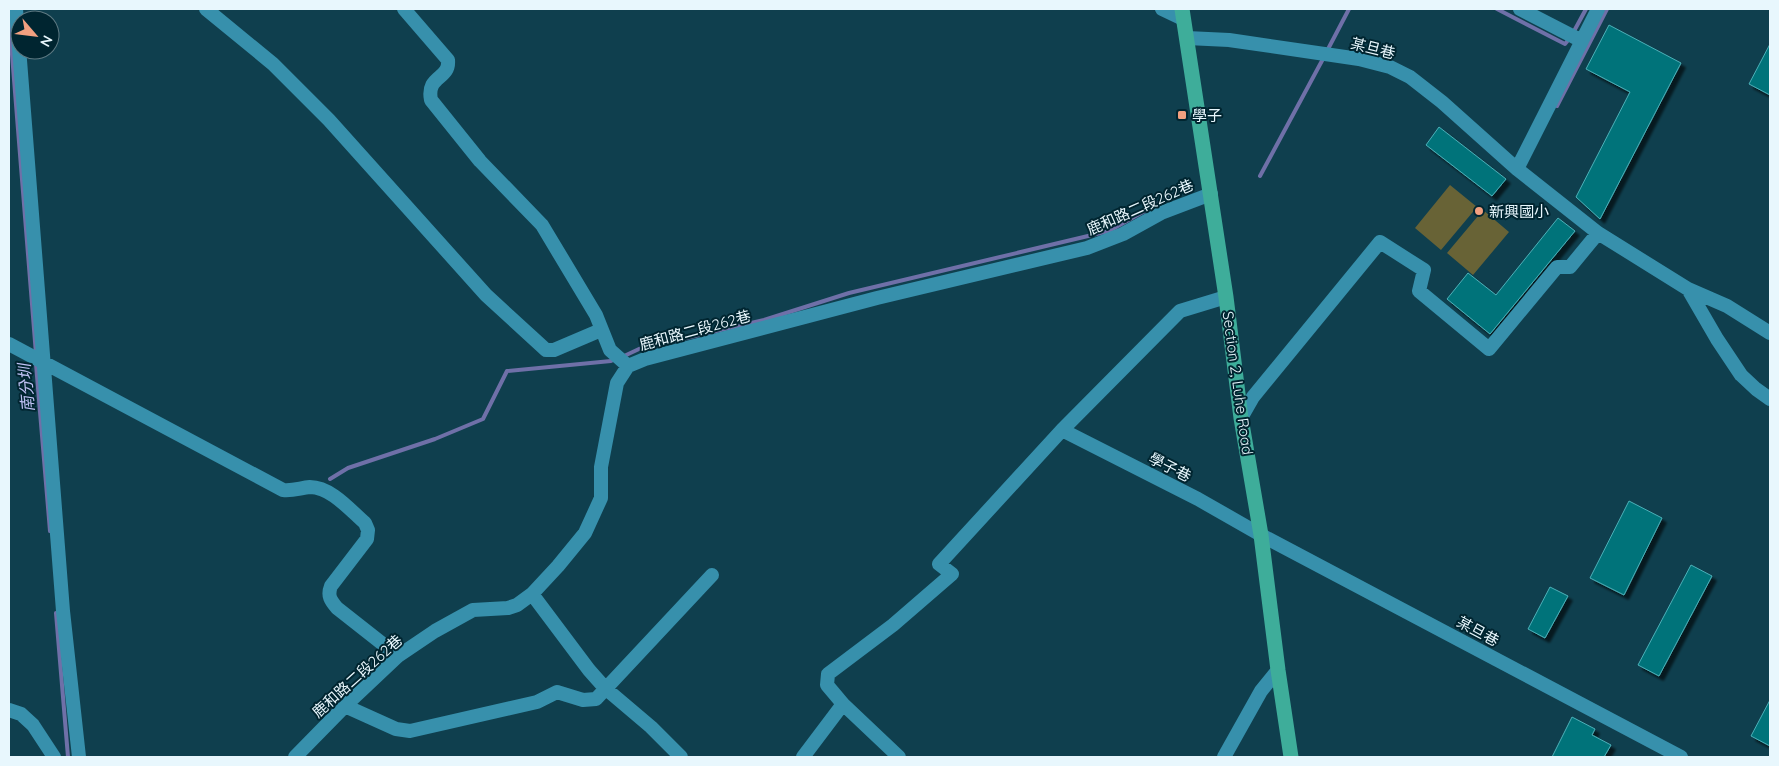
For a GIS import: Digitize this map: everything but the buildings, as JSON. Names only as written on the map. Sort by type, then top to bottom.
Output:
[{"type":"main road","name":"Section 2, Luhe Road","points":[[1183,14],[1226,297],[1241,418],[1261,535],[1291,757]]},
{"type":"street","points":[[16,9],[63,612],[79,757]]},
{"type":"street","points":[[206,9],[273,64],[329,120],[486,295],[546,350],[554,350],[601,330]]},
{"type":"street","points":[[404,9],[448,60],[446,70],[431,85],[429,92],[431,100],[480,161],[542,224],[596,315],[610,350],[628,366]]},
{"type":"street","points":[[1162,9],[1183,14]]},
{"type":"street","points":[[1520,9],[1582,41]]},
{"type":"street","points":[[1517,169],[1598,9]]},
{"type":"street","name":"某旦巷","points":[[1187,38],[1229,40],[1359,59],[1390,67],[1410,77],[1442,102],[1517,169],[1598,233],[1688,289],[1727,306],[1770,333]]},
{"type":"street","name":"鹿和路二段262巷","points":[[295,757],[398,656],[435,631],[473,610],[508,608],[517,605],[532,594],[558,566],[585,533],[601,498],[601,467],[617,383],[628,366],[645,359],[877,298],[1087,248],[1123,234],[1161,213],[1211,194]]},
{"type":"street","points":[[1241,418],[1253,396],[1380,242],[1424,270],[1419,291],[1489,349],[1557,267],[1570,267],[1598,233]]},
{"type":"street","points":[[1688,289],[1717,339],[1741,374],[1756,389],[1770,398]]},
{"type":"street","points":[[899,757],[842,704],[826,685],[828,674],[893,626],[952,574],[939,564],[1062,430],[1180,311],[1226,297]]},
{"type":"street","points":[[9,344],[283,490],[293,491],[310,487],[329,492],[365,523],[368,530],[367,539],[331,586],[328,592],[330,600],[337,608],[398,656]]},
{"type":"street","name":"學子巷","points":[[1062,430],[1198,499],[1261,535]]},
{"type":"street","name":"某旦巷","points":[[1261,535],[1681,757]]},
{"type":"street","points":[[345,706],[396,729],[410,731],[537,702],[558,692],[583,700],[596,699],[712,575]]},
{"type":"street","points":[[532,594],[605,688],[651,727],[681,757]]},
{"type":"street","points":[[1224,757],[1262,691],[1278,670]]},
{"type":"street","points":[[802,757],[842,704]]},
{"type":"street","points":[[9,710],[21,714],[33,725],[54,757]]},
{"type":"shaded area","points":[[1450,185],[1477,207],[1441,250],[1415,228]]},
{"type":"shaded area","points":[[1483,210],[1509,232],[1473,275],[1447,253]]},
{"type":"waterway","points":[[1327,51],[1349,9]]},
{"type":"waterway","points":[[1497,9],[1565,44],[1569,39]]},
{"type":"waterway","points":[[1573,33],[1586,9]]},
{"type":"waterway","points":[[1557,106],[1607,9]]},
{"type":"waterway","name":"南分圳","points":[[9,17],[36,354]]},
{"type":"waterway","points":[[1260,176],[1324,57]]},
{"type":"waterway","points":[[622,357],[639,349],[764,320],[849,293],[1109,231],[1188,187]]},
{"type":"waterway","points":[[330,479],[348,468],[435,439],[483,419],[507,371],[616,359]]},
{"type":"waterway","name":"南分圳","points":[[36,364],[50,531]]},
{"type":"waterway","name":"南分圳","points":[[56,613],[68,757]]},
{"type":"place","name":"學子","points":[[1182,115]]},
{"type":"place","name":"新興國小","points":[[1479,211]]}]
